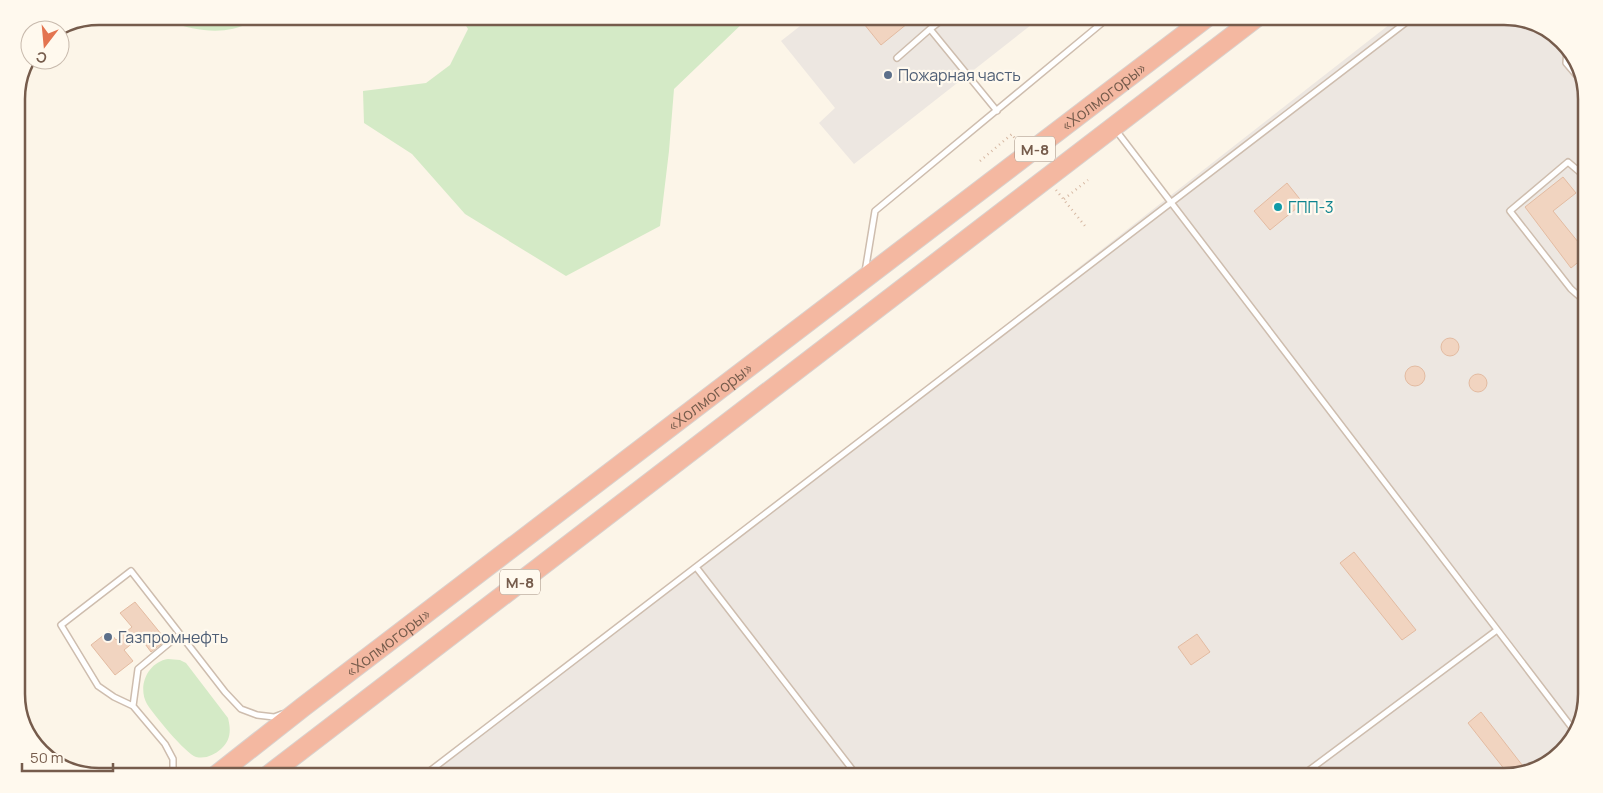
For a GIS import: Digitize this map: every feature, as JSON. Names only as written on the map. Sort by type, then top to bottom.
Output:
[{"type":"highway","name":"«Холмогоры»","points":[[226,768],[1197,25]]},
{"type":"highway","name":"«Холмогоры»","points":[[278,768],[1247,25]]},
{"type":"highway","points":[[863,280],[882,304]]},
{"type":"lane","points":[[897,58],[936,25]]},
{"type":"lane","points":[[863,280],[875,211],[1100,25]]},
{"type":"lane","points":[[434,768],[1403,25]]},
{"type":"lane","points":[[930,30],[997,111]]},
{"type":"lane","points":[[1114,128],[1571,726]]},
{"type":"lane","points":[[1578,171],[1568,162],[1510,211],[1571,289],[1578,295]]},
{"type":"lane","points":[[696,567],[851,768]]},
{"type":"lane","points":[[173,768],[173,759],[165,744],[133,706],[114,697],[98,686],[61,625],[131,571],[225,692],[241,709],[257,715],[274,716],[304,707]]},
{"type":"lane","points":[[1312,768],[1497,630]]},
{"type":"lane","points":[[133,706],[138,669],[180,634]]},
{"type":"path","points":[[1064,199],[1088,180]]},
{"type":"shaded area","name":"Пожарная часть","points":[[801,25],[1031,25],[854,164],[819,123],[835,108],[781,41]]},
{"type":"shaded area","points":[[1389,25],[1518,26],[1537,33],[1560,50],[1574,75],[1578,94],[1578,694],[1577,708],[1570,727],[1553,750],[1528,764],[1504,768],[439,768]]},
{"type":"green space","points":[[180,25],[244,25],[221,31],[190,28]]},
{"type":"green space","points":[[466,25],[741,25],[674,89],[660,226],[566,276],[465,214],[412,154],[364,123],[363,91],[426,83],[450,65],[468,29]]},
{"type":"green space","points":[[168,659],[180,660],[186,663],[228,718],[230,731],[228,738],[224,746],[213,755],[196,757],[191,754],[170,733],[147,704],[143,690],[146,676],[155,665]]},
{"type":"building","points":[[865,25],[906,25],[881,45]]},
{"type":"building","points":[[1563,177],[1576,193],[1553,211],[1578,242],[1578,262],[1571,268],[1525,207]]},
{"type":"building","name":"ГПП-3","points":[[1287,183],[1303,203],[1270,230],[1254,211]]},
{"type":"building","points":[[1446,338],[1454,338],[1459,343],[1457,354],[1446,356],[1441,351],[1441,343]]},
{"type":"building","points":[[1411,366],[1419,366],[1425,372],[1425,380],[1419,386],[1411,386],[1405,380],[1405,372]]},
{"type":"building","points":[[1474,374],[1482,374],[1487,379],[1485,390],[1474,392],[1469,387],[1469,379]]},
{"type":"building","points":[[1354,552],[1416,630],[1402,640],[1340,563]]},
{"type":"building","points":[[135,602],[166,640],[151,652],[140,637],[124,650],[133,661],[115,675],[91,645],[109,631],[116,640],[132,627],[120,613]]},
{"type":"building","points":[[1197,634],[1210,652],[1191,665],[1178,647]]},
{"type":"building","points":[[1481,712],[1522,765],[1503,768],[1468,723]]},
{"type":"place","name":"Пожарная часть","points":[[888,75]]},
{"type":"place","name":"ГПП-3","points":[[1278,207]]},
{"type":"place","name":"Газпромнефть","points":[[108,637]]}]
